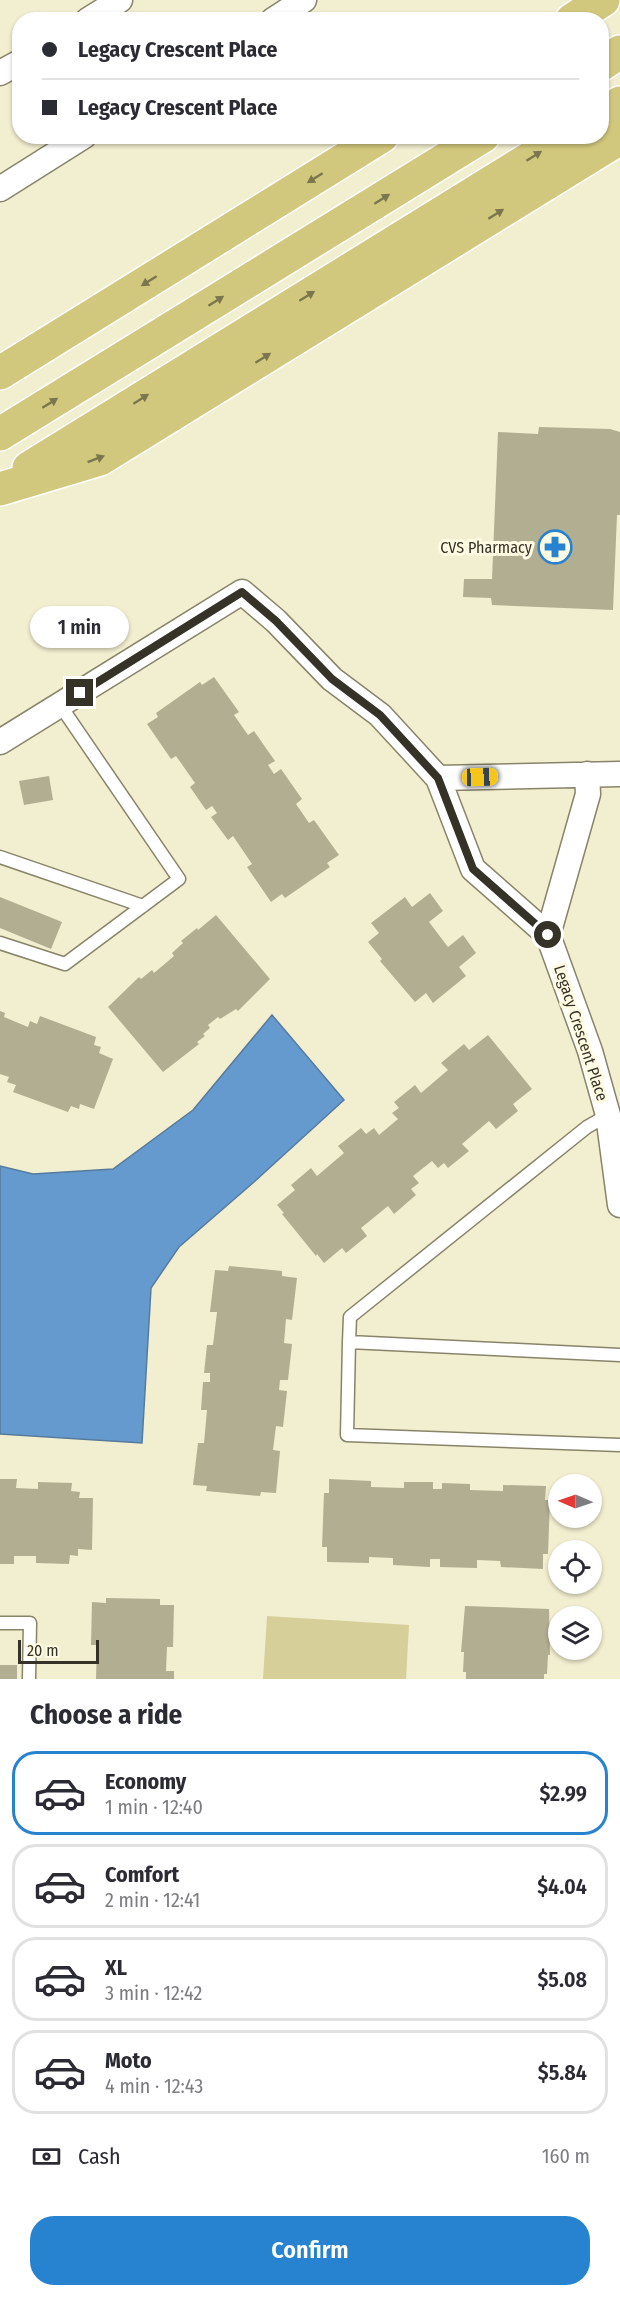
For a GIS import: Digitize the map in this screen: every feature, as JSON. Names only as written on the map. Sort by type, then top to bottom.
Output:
[{"type":"main road","points":[[584,12],[603,0]]},
{"type":"main road","points":[[0,487],[100,459],[620,138]]},
{"type":"main road","points":[[0,373],[369,144]]},
{"type":"main road","points":[[0,434],[470,144]]},
{"type":"main road","points":[[0,487],[553,144]]},
{"type":"street","points":[[101,12],[120,0]]},
{"type":"street","points":[[285,12],[304,0]]},
{"type":"street","points":[[0,189],[71,144]]},
{"type":"street","name":"Legacy Crescent Place","points":[[0,742],[242,592],[276,621],[332,679],[380,715],[438,778],[473,869],[548,935],[590,1051],[608,1115],[620,1204]]},
{"type":"street","points":[[548,935],[588,794],[587,774]]},
{"type":"street","points":[[438,778],[620,774]]},
{"type":"lane","points":[[0,943],[66,964],[179,879],[60,705]]},
{"type":"lane","points":[[0,857],[143,906]]},
{"type":"lane","points":[[608,1115],[587,1126],[350,1317],[347,1435],[620,1444]]},
{"type":"lane","points":[[349,1342],[620,1355]]},
{"type":"lane","points":[[0,1623],[30,1623],[29,1679]]},
{"type":"shaded area","points":[[267,1616],[409,1625],[406,1679],[263,1679]]},
{"type":"water","points":[[272,1015],[344,1100],[179,1247],[151,1288],[142,1443],[0,1434],[0,1166],[33,1174],[113,1169],[193,1110]]},
{"type":"building","name":"CVS Pharmacy","points":[[539,427],[610,429],[620,432],[620,515],[617,515],[613,610],[492,605],[491,598],[463,597],[464,579],[492,579],[498,432],[538,434]]},
{"type":"building","points":[[214,677],[239,712],[234,715],[248,735],[254,731],[275,761],[268,765],[274,774],[281,769],[302,799],[296,804],[309,823],[314,820],[339,855],[327,863],[330,867],[285,898],[282,894],[271,902],[247,867],[252,864],[233,836],[228,840],[211,817],[217,813],[212,806],[206,810],[190,787],[195,783],[176,756],[171,759],[147,724],[158,717],[156,713],[200,682],[202,685]]},
{"type":"building","points":[[49,776],[53,800],[24,805],[19,781]]},
{"type":"building","points":[[430,893],[443,911],[429,922],[448,947],[463,935],[476,953],[459,967],[466,976],[433,1003],[426,993],[415,1002],[380,961],[382,959],[368,942],[379,933],[371,923],[405,897],[412,907]]},
{"type":"building","points":[[0,897],[62,922],[51,949],[0,928]]},
{"type":"building","points":[[216,915],[270,979],[238,1011],[236,1009],[220,1019],[218,1017],[208,1025],[210,1028],[197,1042],[199,1044],[163,1072],[108,1007],[139,977],[141,979],[152,970],[154,973],[167,962],[174,956],[172,953],[183,943],[181,941]]},
{"type":"building","points":[[0,1011],[5,1013],[4,1017],[28,1027],[30,1021],[37,1024],[40,1016],[96,1037],[94,1045],[101,1047],[99,1053],[113,1059],[94,1109],[80,1104],[79,1109],[71,1106],[68,1112],[13,1092],[16,1085],[7,1082],[9,1077],[0,1074]]},
{"type":"building","points":[[488,1035],[532,1089],[513,1104],[518,1111],[496,1129],[489,1121],[462,1144],[469,1151],[448,1168],[444,1163],[438,1168],[432,1161],[413,1176],[419,1183],[411,1189],[416,1195],[394,1214],[388,1206],[361,1228],[367,1236],[346,1253],[342,1248],[324,1263],[317,1254],[316,1256],[277,1205],[295,1190],[291,1185],[311,1168],[317,1176],[344,1153],[338,1146],[361,1128],[366,1134],[374,1128],[379,1135],[398,1119],[392,1113],[399,1108],[394,1102],[415,1085],[421,1093],[448,1070],[441,1063],[464,1044],[469,1050]]},
{"type":"building","points":[[229,1266],[282,1271],[282,1276],[297,1278],[292,1320],[286,1319],[284,1343],[292,1344],[288,1380],[280,1380],[279,1390],[287,1391],[283,1427],[276,1426],[273,1450],[280,1451],[276,1493],[261,1492],[260,1496],[206,1491],[207,1486],[193,1485],[198,1443],[204,1443],[207,1410],[201,1410],[203,1382],[210,1382],[210,1373],[204,1373],[207,1345],[213,1345],[217,1312],[210,1312],[215,1270],[228,1271]]},
{"type":"building","points":[[0,1479],[17,1479],[16,1488],[38,1489],[38,1482],[72,1483],[71,1491],[80,1492],[79,1498],[93,1498],[92,1550],[78,1549],[78,1556],[70,1555],[69,1564],[36,1563],[36,1556],[14,1556],[14,1564],[0,1564]]},
{"type":"building","points":[[329,1479],[371,1481],[371,1487],[404,1488],[404,1482],[433,1482],[433,1489],[442,1489],[442,1483],[470,1484],[470,1490],[503,1491],[503,1485],[546,1486],[548,1554],[543,1554],[543,1569],[501,1567],[500,1561],[477,1560],[477,1568],[440,1567],[440,1559],[430,1559],[430,1567],[393,1565],[393,1558],[369,1557],[369,1563],[327,1562],[327,1547],[322,1547],[324,1493],[329,1493]]},
{"type":"building","points":[[106,1598],[160,1599],[160,1605],[174,1605],[173,1647],[167,1647],[166,1671],[174,1671],[174,1679],[96,1679],[97,1645],[91,1645],[92,1602],[106,1603]]},
{"type":"building","points":[[465,1606],[548,1609],[547,1674],[544,1674],[544,1679],[466,1679],[466,1672],[463,1672],[464,1652],[461,1652]]},
{"type":"building","points":[[0,1665],[17,1665],[17,1679],[0,1679]]},
{"type":"place","name":"CVS Pharmacy","points":[[555,547]]},
{"type":"route","points":[[80,693],[242,592],[276,621],[332,679],[380,715],[438,778],[473,869],[548,935]]}]
